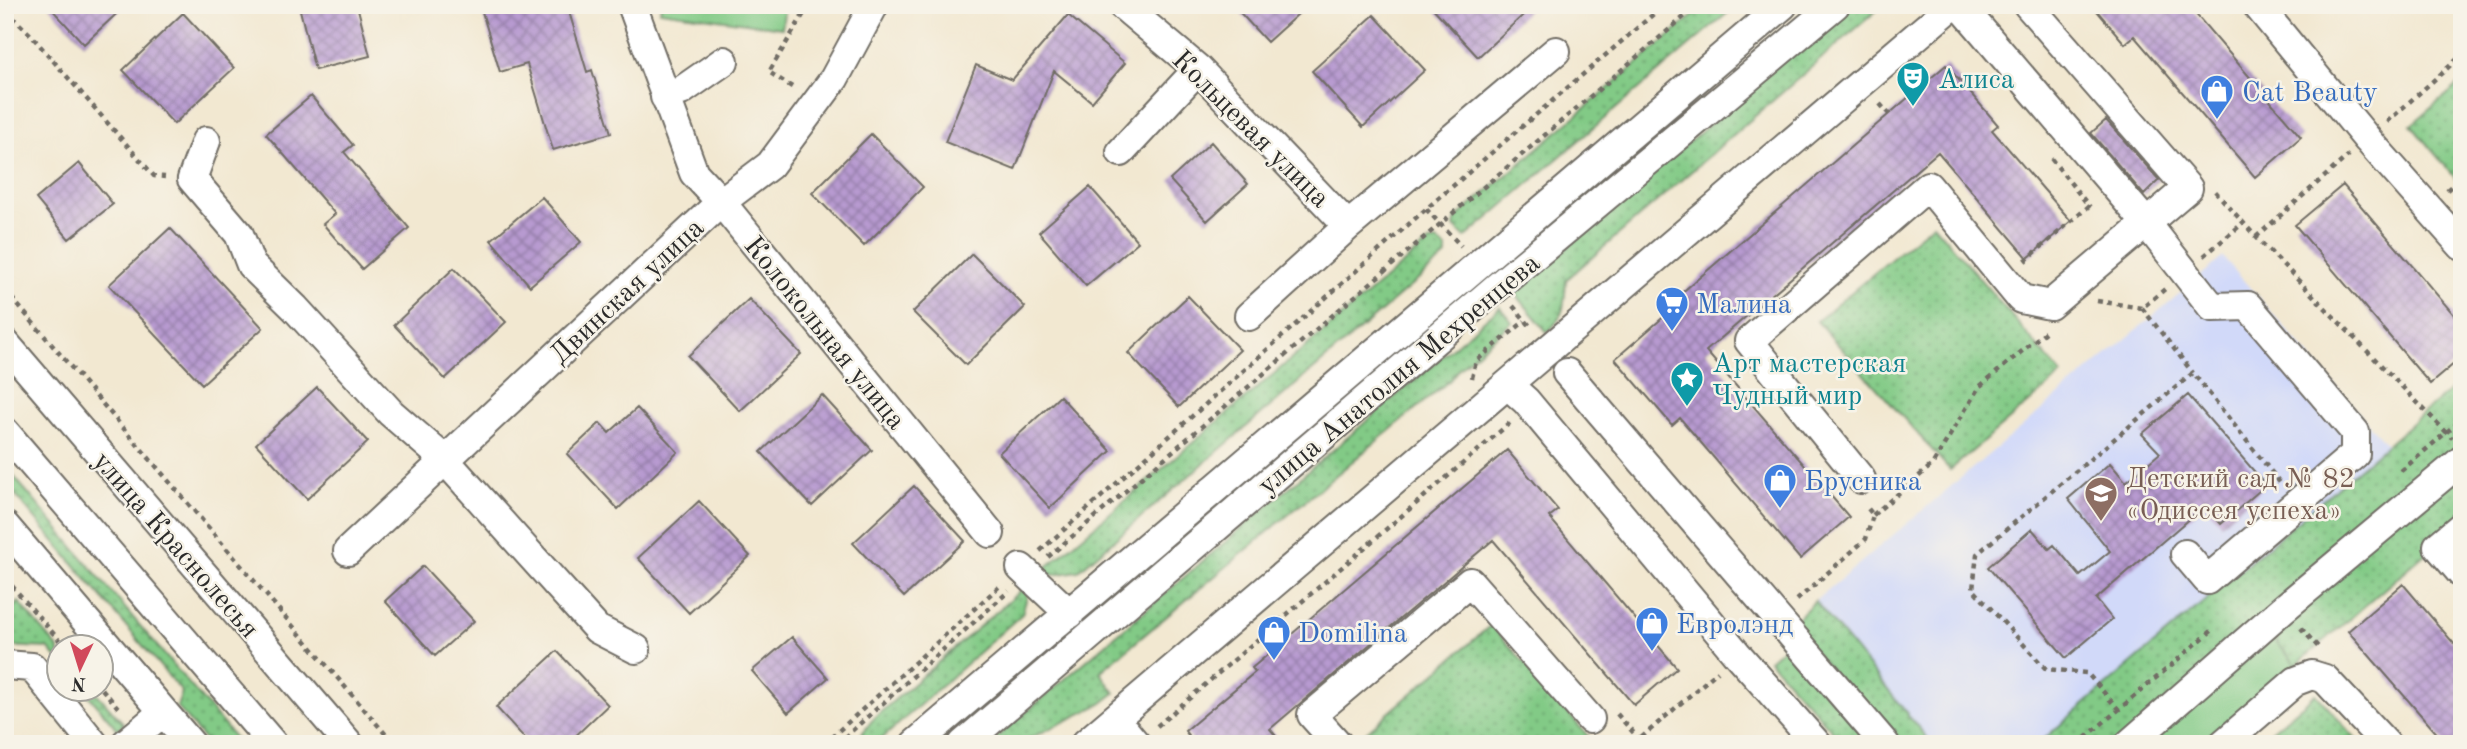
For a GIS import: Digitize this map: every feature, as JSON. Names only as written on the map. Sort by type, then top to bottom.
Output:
[{"type":"street","name":"Колокольная улица","points":[[632,5],[694,173],[721,202],[990,533]]},
{"type":"street","name":"Двинская улица","points":[[348,551],[721,202],[770,165],[834,79],[874,5]]},
{"type":"street","name":"Кольцевая улица","points":[[1122,5],[1198,68],[1348,226]]},
{"type":"street","name":"улица Анатолия Мехренцева","points":[[915,744],[1783,5]]},
{"type":"street","name":"улица Анатолия Мехренцева","points":[[963,744],[1508,279],[1835,5]]},
{"type":"street","points":[[1085,744],[1953,5]]},
{"type":"street","points":[[1960,5],[2147,224],[2212,307],[2248,306],[2355,432],[2355,454],[2207,580],[2185,554]]},
{"type":"street","points":[[1861,479],[1749,341],[1928,186],[2021,299],[2050,305],[2188,188],[2028,5]]},
{"type":"street","points":[[2257,5],[2368,140],[2462,246]]},
{"type":"street","points":[[1249,316],[1348,226],[1556,51]]},
{"type":"street","points":[[665,97],[681,91],[724,61]]},
{"type":"street","points":[[1121,152],[1198,68]]},
{"type":"street","points":[[206,141],[192,179],[239,234],[251,265],[295,308],[391,413],[444,459],[597,629],[636,649]]},
{"type":"street","name":"улица Краснолесья","points":[[5,344],[349,744]]},
{"type":"street","points":[[1567,373],[1885,744]]},
{"type":"street","points":[[1508,385],[1526,401],[1737,654],[1817,744]]},
{"type":"street","name":"улица Краснолесья","points":[[5,432],[273,744]]},
{"type":"street","points":[[2129,744],[2458,450]]},
{"type":"street","points":[[5,526],[191,744]]},
{"type":"street","points":[[2462,526],[2438,546],[2462,574]]},
{"type":"street","points":[[1024,571],[1070,614]]},
{"type":"street","points":[[1338,744],[1312,715],[1470,582],[1601,714]]},
{"type":"street","points":[[5,665],[32,667],[94,744]]},
{"type":"street","points":[[2224,744],[2296,681],[2312,675],[2325,679],[2386,744]]},
{"type":"street","points":[[125,744],[163,712]]},
{"type":"street","points":[[1115,719],[1136,744]]},
{"type":"path","points":[[792,87],[769,72],[809,5]]},
{"type":"path","points":[[837,744],[1416,217],[1664,5]]},
{"type":"path","points":[[824,744],[1024,571],[1698,5]]},
{"type":"path","points":[[5,10],[29,33],[154,176],[192,179]]},
{"type":"path","points":[[1880,104],[1889,114]]},
{"type":"path","points":[[2019,266],[2089,206],[2047,153]]},
{"type":"path","points":[[2206,181],[2458,450]]},
{"type":"path","points":[[2142,308],[2243,223]]},
{"type":"path","points":[[5,290],[394,744]]},
{"type":"path","points":[[2096,301],[2142,308],[2297,504]]},
{"type":"path","points":[[1873,514],[1932,465],[1979,387],[2061,318],[2050,305]]},
{"type":"path","points":[[2119,709],[2087,673],[2046,669],[1973,589],[1977,554],[2193,373]]},
{"type":"path","points":[[5,578],[54,634]]},
{"type":"path","points":[[1634,744],[1737,654]]},
{"type":"path","points":[[1601,714],[1639,739]]},
{"type":"shaded area","name":"Детский сад № 82 «Одиссея успеха»","points":[[2223,257],[2387,445],[2038,744],[1932,744],[1815,601]]},
{"type":"green space","points":[[661,5],[785,5],[782,28],[660,11]]},
{"type":"green space","points":[[1706,5],[1737,5],[1465,238],[1454,227],[1456,218]]},
{"type":"green space","points":[[1848,5],[1883,5],[1566,280],[1561,315],[1547,332],[1515,293]]},
{"type":"green space","points":[[2462,82],[2462,186],[2411,125]]},
{"type":"green space","points":[[1933,224],[2062,375],[1950,470],[1817,321]]},
{"type":"green space","points":[[1437,241],[1446,248],[1446,256],[1078,571],[1053,575],[1043,570],[1429,242]]},
{"type":"green space","points":[[1500,307],[1512,322],[1459,368],[1450,380],[1100,672],[1115,693],[1101,704],[1018,744],[989,744]]},
{"type":"green space","points":[[2462,380],[2462,522],[2296,665],[2273,638],[2146,744],[2038,744]]},
{"type":"green space","points":[[5,466],[240,744],[208,744],[177,707],[182,692],[5,483]]},
{"type":"green space","points":[[1025,587],[1027,597],[1022,614],[876,744],[854,744],[874,718]]},
{"type":"green space","points":[[1815,601],[1932,744],[1894,744],[1791,624]]},
{"type":"green space","points":[[19,602],[46,634],[46,648],[5,646],[5,614]]},
{"type":"green space","points":[[1491,625],[1595,744],[1368,744],[1362,736]]},
{"type":"green space","points":[[2273,638],[2296,665],[2201,744],[2146,744]]},
{"type":"green space","points":[[1785,646],[1871,744],[1844,744],[1769,660]]},
{"type":"green space","points":[[2316,694],[2360,744],[2256,744]]},
{"type":"green space","points":[[96,704],[106,704],[124,724],[118,730]]},
{"type":"building","points":[[48,5],[126,5],[84,44]]},
{"type":"building","points":[[319,5],[357,5],[370,56],[315,70],[300,10]]},
{"type":"building","points":[[480,5],[567,5],[587,72],[592,70],[611,133],[553,150],[527,64],[500,72]]},
{"type":"building","points":[[1233,5],[1308,5],[1267,42]]},
{"type":"building","points":[[1430,5],[1534,5],[1478,57]]},
{"type":"building","points":[[2092,5],[2188,5],[2301,137],[2255,177],[2134,36],[2125,44]]},
{"type":"building","points":[[183,13],[234,68],[174,124],[123,70]]},
{"type":"building","points":[[1068,15],[1125,63],[1092,102],[1054,71],[1015,170],[945,142],[976,65],[1012,80]]},
{"type":"building","points":[[1374,15],[1425,70],[1363,127],[1312,71]]},
{"type":"building","points":[[1946,65],[1998,125],[1992,130],[2071,221],[2028,258],[1938,152],[1706,351],[1849,517],[1800,559],[1680,418],[1672,425],[1615,359],[1682,301],[1678,296]]},
{"type":"building","points":[[311,96],[353,145],[344,152],[409,228],[362,269],[323,224],[335,214],[266,134]]},
{"type":"building","points":[[2106,120],[2159,180],[2144,195],[2091,133]]},
{"type":"building","points":[[871,134],[923,187],[864,246],[812,193]]},
{"type":"building","points":[[1211,142],[1248,184],[1207,221],[1170,180]]},
{"type":"building","points":[[79,163],[113,204],[69,239],[36,199]]},
{"type":"building","points":[[2343,185],[2462,324],[2462,357],[2430,384],[2295,225]]},
{"type":"building","points":[[1090,187],[1138,242],[1086,286],[1039,232]]},
{"type":"building","points":[[542,197],[581,242],[530,286],[491,240]]},
{"type":"building","points":[[170,228],[263,328],[202,384],[109,285]]},
{"type":"building","points":[[972,254],[1025,307],[966,365],[913,312]]},
{"type":"building","points":[[454,268],[506,322],[445,379],[394,325]]},
{"type":"building","points":[[1188,296],[1240,350],[1179,407],[1128,353]]},
{"type":"building","points":[[749,299],[801,354],[740,411],[688,356]]},
{"type":"building","points":[[317,387],[368,442],[307,499],[256,444]]},
{"type":"building","points":[[822,395],[872,450],[812,506],[761,452]]},
{"type":"building","points":[[2188,395],[2266,485],[2221,524],[2205,505],[2096,599],[2112,619],[2066,658],[1988,567],[2032,529],[2049,549],[2054,545],[2080,576],[2110,551],[2068,499],[2110,463],[2126,482],[2160,453],[2142,434]]},
{"type":"building","points":[[1060,396],[1111,451],[1050,508],[999,453]]},
{"type":"building","points":[[637,408],[678,452],[618,509],[567,454],[600,423],[609,433]]},
{"type":"building","points":[[1507,450],[1558,510],[1549,517],[1677,668],[1634,705],[1493,540],[1270,729],[1283,744],[1195,744],[1185,731],[1255,672],[1252,668]]},
{"type":"building","points":[[914,486],[965,541],[904,597],[853,543]]},
{"type":"building","points":[[699,501],[750,556],[689,613],[638,558]]},
{"type":"building","points":[[423,566],[474,621],[435,656],[385,601]]},
{"type":"building","points":[[2403,584],[2462,653],[2462,744],[2446,744],[2348,631]]},
{"type":"building","points":[[792,637],[828,678],[788,713],[752,671]]},
{"type":"building","points":[[557,651],[608,705],[567,744],[530,744],[496,707]]},
{"type":"place","name":"Алиса","points":[[1913,108]]},
{"type":"place","name":"Cat Beauty","points":[[2217,121]]},
{"type":"place","name":"Малина","points":[[1672,333]]},
{"type":"place","name":"Арт мастерская Чудный мир","points":[[1687,408]]},
{"type":"place","name":"Брусника","points":[[1780,510]]},
{"type":"place","name":"Детский сад № 82 «Одиссея успеха»","points":[[2101,523]]},
{"type":"place","name":"Евролэнд","points":[[1652,653]]},
{"type":"place","name":"Domilina","points":[[1274,662]]}]
